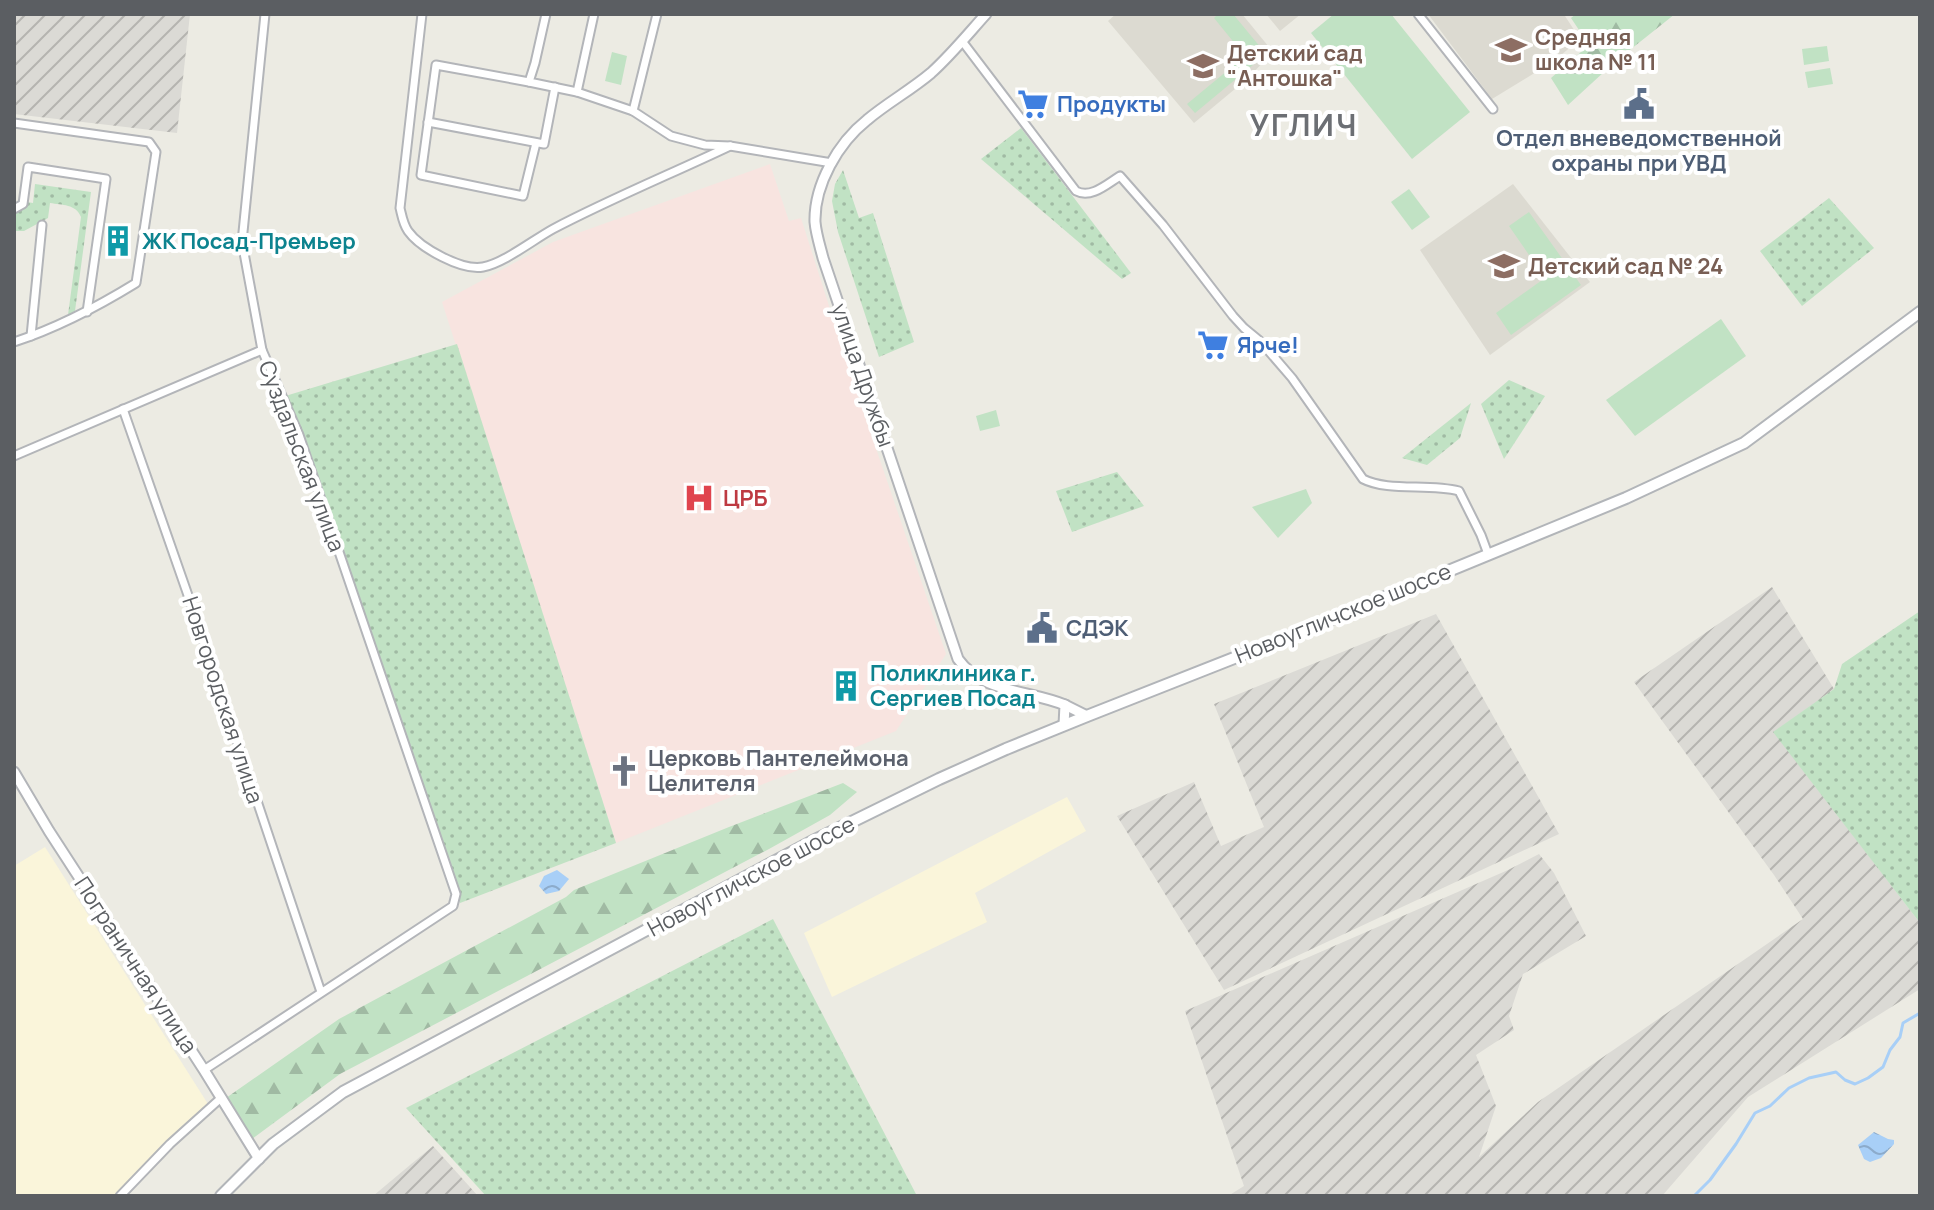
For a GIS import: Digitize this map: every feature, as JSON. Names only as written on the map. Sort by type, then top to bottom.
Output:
[{"type":"main road","name":"Новоугличское шоссе","points":[[225,1194],[273,1144],[356,1084],[815,840],[939,779],[1064,725],[1658,485],[1744,443],[1920,312]]},
{"type":"street","name":"Суздальская улица","points":[[265,14],[242,242],[262,350],[299,435],[456,894],[453,906],[321,992]]},
{"type":"street","points":[[422,14],[400,208],[408,231],[420,244],[461,265],[480,268],[495,263],[553,229],[730,146]]},
{"type":"street","points":[[529,82],[546,14]]},
{"type":"street","points":[[577,92],[594,14]]},
{"type":"street","points":[[633,111],[657,14]]},
{"type":"street","name":"улица Дружбы","points":[[986,14],[933,71],[857,129],[832,163],[821,188],[816,205],[817,237],[958,659],[967,671],[979,679],[1065,705],[1087,716]]},
{"type":"street","points":[[1418,14],[1493,109]]},
{"type":"street","points":[[962,41],[1076,191],[1082,194],[1093,192],[1120,176],[1163,225],[1233,316],[1292,378],[1363,479],[1373,485],[1459,491],[1488,554]]},
{"type":"street","points":[[536,143],[523,196],[421,175],[436,65],[577,92],[633,111],[671,136],[705,145],[730,146],[832,163]]},
{"type":"street","points":[[428,122],[544,144],[555,87]]},
{"type":"street","points":[[14,123],[149,142],[156,152],[136,283],[87,312],[14,342]]},
{"type":"street","points":[[14,209],[23,204],[28,167],[106,179],[87,312]]},
{"type":"street","points":[[31,336],[42,225]]},
{"type":"street","points":[[14,456],[262,350]]},
{"type":"street","name":"Новгородская улица","points":[[123,409],[321,992]]},
{"type":"street","points":[[1064,725],[1065,705]]},
{"type":"street","name":"Пограничная улица","points":[[14,772],[259,1159]]},
{"type":"street","points":[[204,1070],[321,992]]},
{"type":"street","points":[[120,1196],[170,1144],[221,1098]]},
{"type":"shaded area","points":[[14,14],[190,14],[177,133],[14,114]]},
{"type":"shaded area","name":"Детский сад \"Антошка\"","points":[[1116,14],[1242,14],[1273,52],[1247,79],[1194,123],[1108,21]]},
{"type":"shaded area","points":[[1266,14],[1301,14],[1280,31]]},
{"type":"shaded area","name":"Средняя школа № 11","points":[[1428,14],[1566,14],[1580,39],[1554,61],[1492,99]]},
{"type":"shaded area","name":"ЦРБ","points":[[770,164],[789,221],[801,218],[946,654],[896,731],[616,843],[442,302],[553,242]]},
{"type":"shaded area","name":"Детский сад № 24","points":[[1513,184],[1590,282],[1490,355],[1420,250]]},
{"type":"shaded area","points":[[1772,587],[1834,689],[1774,732],[1920,923],[1920,989],[1748,1097],[1662,1196],[1228,1196],[1244,1186],[1185,1011],[1539,854],[1554,873],[1586,936],[1523,974],[1509,1016],[1514,1030],[1476,1055],[1496,1106],[1479,1157],[1538,1102],[1803,919],[1634,682]]},
{"type":"shaded area","points":[[1436,614],[1559,834],[1224,990],[1117,816],[1194,782],[1221,846],[1264,827],[1214,704]]},
{"type":"shaded area","points":[[1067,797],[1086,831],[975,893],[987,922],[832,997],[804,933]]},
{"type":"shaded area","points":[[45,847],[208,1104],[121,1196],[14,1196],[14,866]]},
{"type":"shaded area","points":[[433,1146],[478,1196],[373,1196],[410,1165]]},
{"type":"green space","points":[[1218,14],[1233,14],[1266,54],[1195,113],[1187,104],[1245,56],[1214,18]]},
{"type":"green space","points":[[1334,14],[1391,14],[1470,112],[1412,159],[1311,33]]},
{"type":"green space","points":[[1576,14],[1675,14],[1616,61],[1568,105],[1551,78],[1589,45],[1571,18]]},
{"type":"green space","points":[[1827,46],[1829,61],[1804,65],[1802,49]]},
{"type":"green space","points":[[612,52],[627,56],[621,85],[605,81]]},
{"type":"green space","points":[[1830,68],[1833,84],[1808,88],[1805,72]]},
{"type":"green space","points":[[1021,128],[1131,273],[1122,279],[981,159]]},
{"type":"green space","points":[[843,170],[859,218],[873,213],[914,342],[879,357],[838,232],[832,201],[835,184]]},
{"type":"green space","points":[[35,184],[91,192],[75,311],[68,315],[81,217],[72,207],[50,203],[48,218],[24,231],[15,231],[14,209],[27,202],[33,203]]},
{"type":"green space","points":[[1409,189],[1430,217],[1412,230],[1391,202]]},
{"type":"green space","points":[[1829,198],[1874,248],[1802,306],[1760,251]]},
{"type":"green space","points":[[1529,212],[1581,285],[1511,335],[1496,313],[1545,278],[1509,226]]},
{"type":"green space","points":[[1721,319],[1746,356],[1635,436],[1606,400]]},
{"type":"green space","points":[[457,344],[616,843],[460,903],[282,397]]},
{"type":"green space","points":[[1509,380],[1545,396],[1504,459],[1481,404]]},
{"type":"green space","points":[[1471,403],[1460,438],[1427,465],[1402,458]]},
{"type":"green space","points":[[996,410],[1000,426],[980,431],[976,416]]},
{"type":"green space","points":[[1117,472],[1144,506],[1072,532],[1056,491]]},
{"type":"green space","points":[[1306,489],[1312,503],[1278,538],[1252,507]]},
{"type":"green space","points":[[1920,611],[1920,923],[1773,732],[1834,689],[1842,664]]},
{"type":"green space","points":[[843,783],[857,792],[830,815],[340,1074],[252,1139],[226,1098],[339,1019],[574,890]]},
{"type":"green space","points":[[773,919],[917,1196],[486,1196],[406,1108]]},
{"type":"water","points":[[557,870],[569,879],[559,891],[546,894],[539,886],[544,876]]},
{"type":"water","points":[[1874,1132],[1894,1140],[1894,1144],[1881,1158],[1870,1162],[1864,1159],[1858,1145]]},
{"type":"waterway","points":[[1694,1196],[1710,1180],[1755,1113],[1770,1106],[1789,1088],[1809,1078],[1836,1072],[1855,1084],[1868,1078],[1883,1067],[1900,1037],[1903,1023],[1920,1013]]},
{"type":"place","name":"Средняя школа № 11","points":[[1511,50]]},
{"type":"place","name":"Детский сад \"Антошка\"","points":[[1203,66]]},
{"type":"place","name":"Продукты","points":[[1033,104]]},
{"type":"place","name":"Отдел вневедомственной охраны при УВД","points":[[1639,104]]},
{"type":"place","name":"ЖК Посад-Премьер","points":[[118,241]]},
{"type":"place","name":"Детский сад № 24","points":[[1504,266]]},
{"type":"place","name":"Ярче!","points":[[1213,345]]},
{"type":"place","name":"ЦРБ","points":[[699,498]]},
{"type":"place","name":"СДЭК","points":[[1042,628]]},
{"type":"place","name":"Поликлиника г. Сергиев Посад","points":[[846,686]]},
{"type":"place","name":"Церковь Пантелеймона Целителя","points":[[624,771]]},
{"type":"district","name":"УГЛИЧ","points":[[1304,124]]}]
